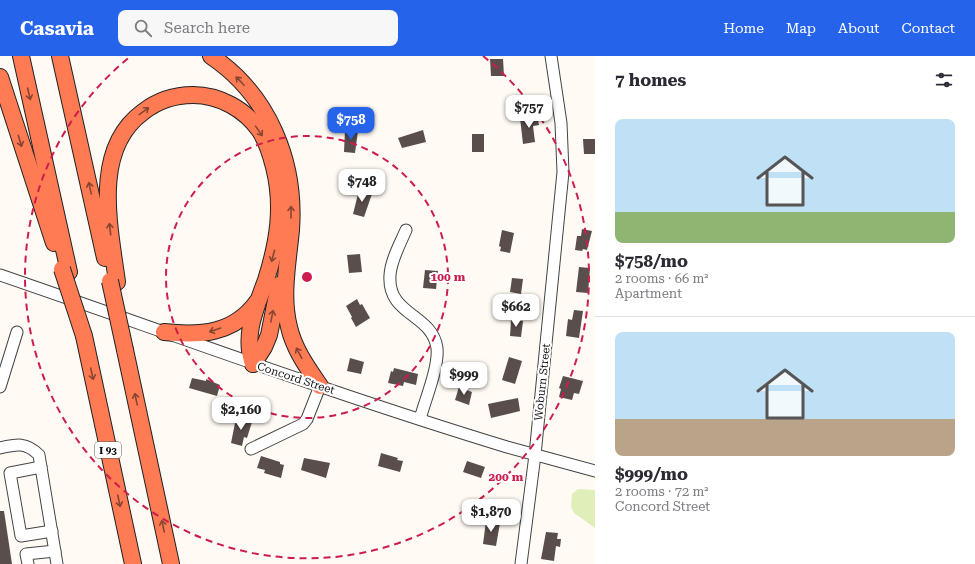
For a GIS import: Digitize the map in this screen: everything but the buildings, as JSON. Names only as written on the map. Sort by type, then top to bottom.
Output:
[{"type":"highway","name":"I 93","points":[[21,56],[66,271],[84,336],[133,564]]},
{"type":"highway","points":[[60,56],[114,281],[125,350],[171,564]]},
{"type":"highway","points":[[211,56],[234,74],[247,88],[262,109],[275,131],[285,160],[292,207],[286,301],[288,327],[299,354],[320,386]]},
{"type":"highway","points":[[0,77],[66,271]]},
{"type":"highway","points":[[114,281],[109,215],[108,176],[118,143],[123,134],[133,120],[141,113],[155,104],[175,97],[192,95],[203,96],[226,102],[247,117],[265,139],[273,161],[280,202],[278,231],[272,260],[252,322],[249,342],[253,364]]},
{"type":"highway","points":[[253,364],[264,347],[269,335],[289,244]]},
{"type":"highway","points":[[164,332],[195,334],[218,330],[241,317],[258,300]]},
{"type":"street","name":"Woburn Street","points":[[521,564],[535,455],[563,172],[561,123],[551,56]]},
{"type":"street","points":[[406,230],[390,269],[391,289],[400,307],[421,322],[430,331],[435,342],[437,354],[436,366],[420,419]]},
{"type":"street","name":"Concord Street","points":[[0,275],[253,364],[535,455],[595,471]]},
{"type":"street","points":[[0,387],[17,332]]},
{"type":"street","points":[[251,449],[303,424],[307,419],[320,386]]},
{"type":"street","points":[[0,448],[17,444],[33,449],[39,455],[57,564]]},
{"type":"street","points":[[42,468],[10,473],[21,536],[52,531]]},
{"type":"street","points":[[28,564],[26,554],[55,551]]},
{"type":"green space","points":[[578,489],[595,490],[595,528],[574,513],[571,507],[572,494]]}]
